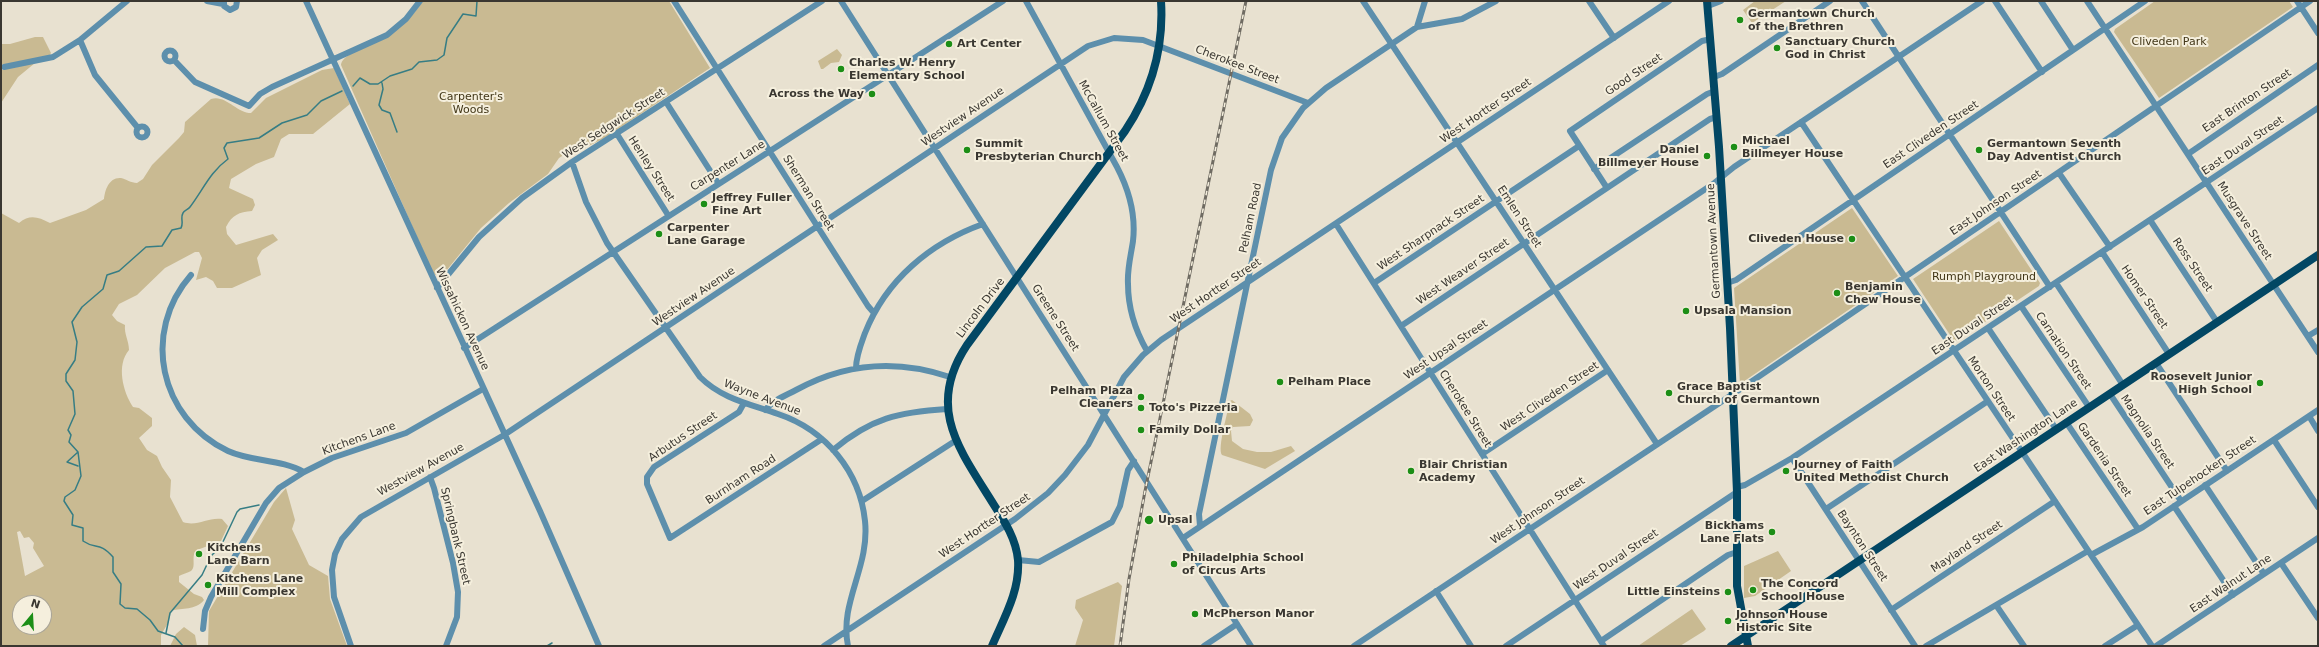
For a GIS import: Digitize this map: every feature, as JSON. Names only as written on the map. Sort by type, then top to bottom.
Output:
[{"type":"main road","name":"Lincoln Drive","points":[[992,646],[1014,595],[1018,578],[1018,560],[1013,537],[1007,524],[955,440],[947,409],[950,377],[957,361],[967,345],[1130,123],[1144,99],[1153,73],[1159,46],[1161,1]]},
{"type":"main road","name":"Germantown Avenue","points":[[1708,4],[1721,178],[1733,394],[1737,490],[1737,596],[1748,646]]},
{"type":"main road","name":"East Washington Lane","points":[[1730,646],[1860,561],[2318,255]]},
{"type":"street","points":[[4,67],[49,59],[80,40],[127,1]]},
{"type":"street","points":[[207,1],[224,3],[228,9],[232,10],[236,7],[237,1]]},
{"type":"street","name":"Wissahickon Avenue","points":[[306,1],[334,59],[599,646]]},
{"type":"street","points":[[174,60],[185,74],[200,85],[249,106],[265,90],[391,32],[410,15],[420,1]]},
{"type":"street","name":"Sherman Street","points":[[674,1],[868,306],[874,313]]},
{"type":"street","name":"West Sedgwick Street","points":[[437,288],[470,247],[497,218],[522,198],[572,162],[822,1]]},
{"type":"street","name":"Greene Street","points":[[841,1],[1251,646]]},
{"type":"street","name":"Carpenter Lane","points":[[464,348],[668,215],[1003,1]]},
{"type":"street","name":"McCallum Street","points":[[1026,1],[1124,180],[1132,209],[1134,234],[1128,268],[1128,292],[1133,317],[1147,351]]},
{"type":"street","name":"Emlen Street","points":[[1363,1],[1657,444]]},
{"type":"street","points":[[1425,1],[1417,26],[1462,19],[1496,1]]},
{"type":"street","points":[[1589,1],[1614,38]]},
{"type":"street","name":"West Hortter Street","points":[[824,646],[1007,524],[1040,500],[1065,475],[1088,445],[1120,383],[1147,351],[1247,282],[1669,1]]},
{"type":"street","points":[[1708,4],[1721,1]]},
{"type":"street","points":[[1714,77],[1722,74],[1830,1]]},
{"type":"street","points":[[1862,1],[2050,287]]},
{"type":"street","points":[[1968,1],[1972,8]]},
{"type":"street","name":"West Upsal Street","points":[[1183,538],[1555,290],[1801,122],[1982,1]]},
{"type":"street","points":[[1995,1],[2042,72]]},
{"type":"street","points":[[2041,1],[2073,50]]},
{"type":"street","name":"Musgrave Street","points":[[2087,1],[2318,352]]},
{"type":"street","name":"East Cliveden Street","points":[[1727,283],[1736,280],[2146,1]]},
{"type":"street","points":[[2297,1],[2318,33]]},
{"type":"street","name":"East Johnson Street","points":[[1733,394],[2310,1]]},
{"type":"street","name":"Pelham Road","points":[[1200,526],[1199,514],[1247,282],[1276,152],[1286,130],[1308,103],[1326,88],[1417,26]]},
{"type":"street","name":"Westview Avenue","points":[[351,646],[332,589],[332,565],[339,544],[348,530],[366,514],[504,435],[1088,46],[1107,39],[1136,39],[1159,46]]},
{"type":"street","name":"Good Street","points":[[1579,146],[1570,131],[1702,41],[1711,39]]},
{"type":"street","points":[[80,40],[95,75],[138,128]]},
{"type":"street","name":"Cherokee Street","points":[[1159,46],[1308,103]]},
{"type":"street","name":"East Brinton Street","points":[[2188,154],[2318,65]]},
{"type":"street","points":[[1594,169],[1707,94],[1715,91]]},
{"type":"street","points":[[666,102],[718,183]]},
{"type":"street","name":"East Duval Street","points":[[1737,490],[1792,458],[2318,108]]},
{"type":"street","name":"West Weaver Street","points":[[1401,326],[1710,119],[1717,117]]},
{"type":"street","name":"Morton Street","points":[[1801,122],[2152,646]]},
{"type":"street","name":"Henley Street","points":[[617,134],[668,215]]},
{"type":"street","points":[[1579,146],[1607,188]]},
{"type":"street","name":"West Sharpnack Street","points":[[1374,283],[1579,146]]},
{"type":"street","name":"Wayne Avenue","points":[[572,162],[590,213],[612,252],[705,382],[718,392],[744,403],[795,420],[822,439],[848,469],[862,501],[866,530],[866,548],[861,571],[848,609],[846,631],[848,646]]},
{"type":"street","points":[[2059,173],[2110,247]]},
{"type":"street","name":"Ross Street","points":[[2150,220],[2217,322]]},
{"type":"street","points":[[856,368],[860,346],[874,313],[892,286],[917,260],[946,240],[983,224]]},
{"type":"street","name":"Cherokee Street","points":[[1336,224],[1602,644]]},
{"type":"street","name":"Homer Street","points":[[2102,252],[2169,354]]},
{"type":"street","points":[[192,275],[179,290],[171,304],[163,336],[165,371],[169,387],[180,409],[200,432],[227,450],[245,457],[294,467],[304,472]]},
{"type":"street","name":"Magnolia Street","points":[[2056,283],[2123,385]]},
{"type":"street","name":"Carnation Street","points":[[2021,306],[2089,407]]},
{"type":"street","points":[[1988,328],[2056,429]]},
{"type":"street","points":[[2308,336],[2318,330]]},
{"type":"street","points":[[2156,363],[2227,471]]},
{"type":"street","points":[[765,410],[774,401],[818,379],[856,368],[884,365],[905,366],[950,377]]},
{"type":"street","name":"West Cliveden Street","points":[[1482,454],[1608,370]]},
{"type":"street","name":"Kitchens Lane","points":[[203,629],[205,611],[211,597],[266,503],[278,488],[304,472],[339,455],[406,433],[483,389]]},
{"type":"street","name":"West Johnson Street","points":[[1354,646],[1733,394]]},
{"type":"street","name":"Magnolia Street","points":[[2110,394],[2181,501]]},
{"type":"street","points":[[1826,509],[1988,401]]},
{"type":"street","name":"Arbutus Street","points":[[670,538],[648,488],[649,473],[654,467],[739,412],[744,403]]},
{"type":"street","points":[[833,450],[857,431],[884,418],[910,411],[947,409]]},
{"type":"street","name":"East Tulpehocken Street","points":[[1926,646],[2090,553],[2138,530],[2318,410]]},
{"type":"street","points":[[2309,416],[2318,431]]},
{"type":"street","name":"Gardenia Street","points":[[2066,422],[2138,530]]},
{"type":"street","name":"Burnham Road","points":[[670,538],[822,439]]},
{"type":"street","points":[[862,501],[955,440]]},
{"type":"street","points":[[2274,440],[2318,507]]},
{"type":"street","name":"Baynton Street","points":[[1792,458],[1915,646]]},
{"type":"street","points":[[1018,560],[1039,562],[1112,522],[1120,506],[1128,470],[1134,460]]},
{"type":"street","name":"Springbank Street","points":[[430,477],[458,585],[457,617],[446,646]]},
{"type":"street","points":[[2205,485],[2264,574]]},
{"type":"street","name":"West Duval Street","points":[[1506,646],[1737,490]]},
{"type":"street","name":"Mayland Street","points":[[1891,610],[2055,501]]},
{"type":"street","points":[[2174,506],[2233,595]]},
{"type":"street","name":"East Walnut Lane","points":[[2156,646],[2318,538]]},
{"type":"street","points":[[1602,644],[1728,555],[1737,552]]},
{"type":"street","points":[[2281,563],[2318,618]]},
{"type":"street","points":[[1436,591],[1471,646]]},
{"type":"street","points":[[1996,605],[2022,644],[2015,646]]},
{"type":"street","points":[[1204,646],[1237,624]]},
{"type":"street","points":[[2105,646],[2138,625]]},
{"type":"green space","name":"Carpenter's Woods","points":[[423,1],[669,1],[710,68],[603,139],[582,149],[573,149],[559,158],[548,174],[509,203],[481,228],[446,271],[436,275],[433,273],[341,65],[342,61],[348,56],[377,42],[399,28]]},
{"type":"green space","points":[[1755,1],[1786,1],[1752,23],[1743,10]]},
{"type":"green space","name":"Cliveden Park","points":[[2155,1],[2289,1],[2293,7],[2159,98],[2114,32],[2115,29]]},
{"type":"green space","points":[[35,37],[43,37],[51,53],[49,56],[1,65],[1,44],[10,44]]},
{"type":"green space","points":[[837,49],[842,55],[839,62],[831,63],[821,69],[818,61]]},
{"type":"green space","points":[[35,63],[18,77],[1,103],[1,70]]},
{"type":"green space","points":[[334,68],[350,104],[313,134],[289,134],[281,139],[274,157],[256,164],[231,179],[229,188],[253,199],[255,205],[252,211],[243,212],[233,217],[226,227],[227,234],[236,245],[273,234],[278,240],[262,250],[257,258],[261,275],[232,288],[217,288],[213,281],[206,277],[196,280],[202,258],[199,252],[195,252],[165,268],[137,295],[119,304],[112,315],[117,321],[125,325],[129,350],[123,363],[122,378],[126,394],[133,407],[139,408],[152,418],[152,426],[139,438],[147,450],[157,456],[162,467],[171,480],[170,497],[183,522],[198,523],[212,519],[222,519],[228,526],[221,541],[197,550],[194,555],[193,569],[190,572],[179,576],[179,582],[194,594],[202,597],[204,600],[197,606],[171,611],[168,623],[161,635],[161,646],[1,646],[1,213],[19,223],[27,218],[34,217],[50,223],[86,210],[104,199],[108,185],[113,180],[121,178],[137,183],[143,179],[152,165],[184,132],[185,122],[211,99],[221,99],[241,110],[251,113],[266,98],[322,70]],"holes":[[[20,531],[24,538],[29,537],[34,543],[33,548],[44,566],[25,576],[17,532]]]},
{"type":"green space","points":[[1852,208],[1898,276],[1740,384],[1734,288]]},
{"type":"green space","name":"Rumph Playground","points":[[1999,221],[2040,283],[2039,286],[1958,340],[1954,341],[1913,279]]},
{"type":"green space","points":[[1232,400],[1250,414],[1253,420],[1250,426],[1233,427],[1231,431],[1232,441],[1243,449],[1257,452],[1271,452],[1291,446],[1295,451],[1265,469],[1222,455],[1221,445],[1225,421],[1230,401]]},
{"type":"green space","points":[[286,488],[295,520],[292,529],[309,565],[328,576],[330,599],[347,646],[208,646],[209,611],[274,502]]},
{"type":"green space","points":[[1778,551],[1791,571],[1755,596],[1744,598],[1744,566]]},
{"type":"green space","points":[[1118,582],[1122,586],[1114,646],[1075,646],[1083,620],[1075,608],[1076,600]]},
{"type":"green space","points":[[1692,609],[1706,629],[1704,631],[1680,646],[1638,646]]},
{"type":"green space","points":[[184,627],[195,635],[197,646],[170,646],[176,634]]},
{"type":"waterway","name":"Kitchens Lane","points":[[353,86],[360,78],[370,84],[378,84],[390,76],[412,69],[419,62],[437,60],[444,55],[447,38],[463,14],[476,16],[477,1]]},
{"type":"waterway","points":[[382,83],[383,89],[379,105],[382,110],[390,113],[397,132]]},
{"type":"waterway","name":"Kitchens Lane","points":[[183,646],[175,637],[158,631],[150,620],[137,609],[125,608],[120,604],[121,584],[113,572],[113,557],[101,547],[87,544],[83,541],[83,528],[72,525],[73,515],[64,501],[65,497],[75,490],[81,476],[78,452],[69,442],[71,435],[68,430],[75,414],[73,391],[66,381],[66,374],[75,360],[77,342],[72,322],[82,307],[103,289],[107,275],[119,271],[146,247],[162,246],[172,230],[181,228],[182,215],[184,212],[190,207],[216,170],[228,159],[224,148],[227,143],[259,138],[282,123],[307,115],[321,101],[342,91]]},
{"type":"waterway","name":"Kitchens Lane","points":[[78,452],[67,462],[78,466]]},
{"type":"waterway","points":[[166,633],[170,613],[202,575],[211,556],[221,546],[237,512],[240,509],[259,505]]},
{"type":"waterway","points":[[547,646],[552,643]]},
{"type":"railway","points":[[1120,646],[1129,579],[1145,491],[1246,1]]},
{"type":"place","name":"Germantown Church of the Brethren","points":[[1740,20]]},
{"type":"place","name":"Art Center","points":[[949,44]]},
{"type":"place","name":"Sanctuary Church God in Christ","points":[[1777,48]]},
{"type":"place","name":"Charles W. Henry Elementary School","points":[[841,69]]},
{"type":"place","name":"Across the Way","points":[[872,94]]},
{"type":"place","name":"Michael Billmeyer House","points":[[1734,147]]},
{"type":"place","name":"Summit Presbyterian Church","points":[[967,150]]},
{"type":"place","name":"Germantown Seventh Day Adventist Church","points":[[1979,150]]},
{"type":"place","name":"Daniel Billmeyer House","points":[[1707,156]]},
{"type":"place","name":"Jeffrey Fuller Fine Art","points":[[704,204]]},
{"type":"place","name":"Carpenter Lane Garage","points":[[659,234]]},
{"type":"place","name":"Cliveden House","points":[[1852,239]]},
{"type":"place","name":"Benjamin Chew House","points":[[1837,293]]},
{"type":"place","name":"Upsala Mansion","points":[[1686,311]]},
{"type":"place","name":"Pelham Place","points":[[1280,382]]},
{"type":"place","name":"Roosevelt Junior High School","points":[[2260,383]]},
{"type":"place","name":"Grace Baptist Church of Germantown","points":[[1669,393]]},
{"type":"place","name":"Pelham Plaza Cleaners","points":[[1141,397]]},
{"type":"place","name":"Toto's Pizzeria","points":[[1141,408]]},
{"type":"place","name":"Family Dollar","points":[[1141,430]]},
{"type":"place","name":"Blair Christian Academy","points":[[1411,471]]},
{"type":"place","name":"Journey of Faith United Methodist Church","points":[[1786,471]]},
{"type":"place","name":"Upsal","points":[[1149,520]]},
{"type":"place","name":"Bickhams Lane Flats","points":[[1772,532]]},
{"type":"place","name":"Kitchens Lane Barn","points":[[199,554]]},
{"type":"place","name":"Philadelphia School of Circus Arts","points":[[1174,564]]},
{"type":"place","name":"Kitchens Lane Mill Complex","points":[[208,585]]},
{"type":"place","name":"The Concord School House","points":[[1753,590]]},
{"type":"place","name":"Little Einsteins","points":[[1728,592]]},
{"type":"place","name":"McPherson Manor","points":[[1195,614]]},
{"type":"place","name":"Johnson House Historic Site","points":[[1728,621]]}]
